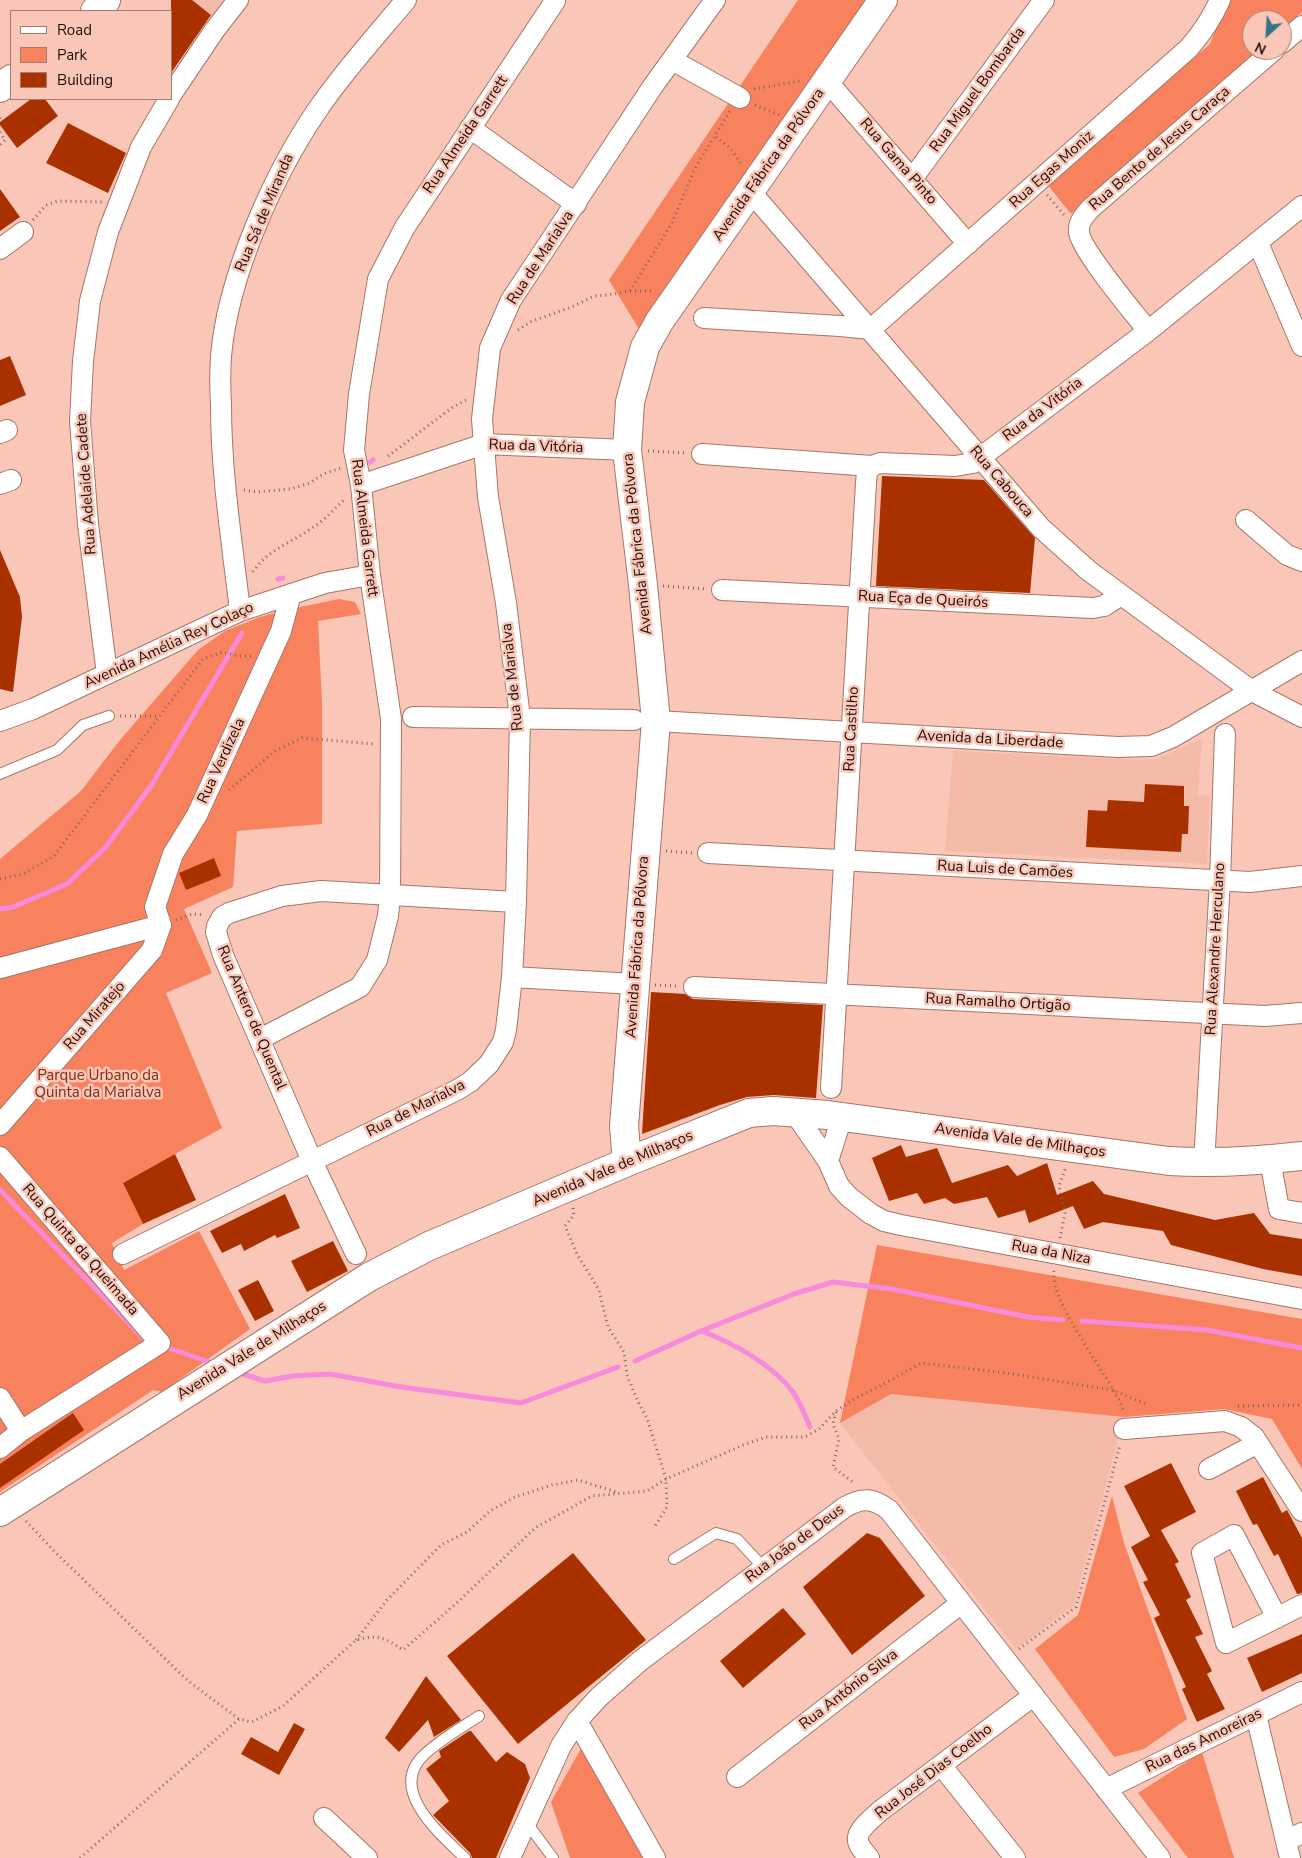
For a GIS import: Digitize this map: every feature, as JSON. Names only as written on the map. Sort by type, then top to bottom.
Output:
[{"type":"street","points":[[96,10],[106,0]]},
{"type":"street","points":[[172,94],[238,0]]},
{"type":"street","name":"Rua Sá de Miranda","points":[[240,611],[221,450],[221,356],[228,308],[252,236],[295,145],[320,107],[406,0]]},
{"type":"street","name":"Rua de Marialva","points":[[123,1254],[457,1090],[481,1073],[496,1054],[506,1030],[512,977],[516,902],[520,718],[506,603],[488,497],[482,419],[490,348],[511,300],[653,86],[716,0]]},
{"type":"street","name":"Avenida Fábrica da Pólvora","points":[[627,1162],[624,1126],[645,850],[646,720],[644,585],[627,450],[630,402],[645,347],[748,180],[816,81],[883,0]]},
{"type":"street","name":"Rua Miguel Bombarda","points":[[912,179],[1044,0]]},
{"type":"street","name":"Rua Egas Moniz","points":[[871,329],[1189,48],[1202,34],[1220,0]]},
{"type":"street","name":"Rua Almeida Garrett","points":[[260,1039],[360,987],[377,960],[388,916],[390,895],[391,719],[370,575],[361,485],[354,450],[359,394],[378,279],[405,227],[555,1]]},
{"type":"street","points":[[1292,34],[1302,26]]},
{"type":"street","points":[[672,60],[740,98]]},
{"type":"street","name":"Rua Bento de Jesus Caraça","points":[[1078,233],[1079,225],[1090,208],[1262,60]]},
{"type":"street","points":[[0,88],[10,80]]},
{"type":"street","name":"Rua Gama Pinto","points":[[816,81],[912,179],[968,244]]},
{"type":"street","name":"Rua Adelaide Cadete","points":[[107,674],[88,524],[80,421],[83,361],[90,301],[108,232],[118,202],[141,147],[168,100]]},
{"type":"street","points":[[470,128],[576,204]]},
{"type":"street","name":"Rua Cabouca","points":[[748,180],[871,329],[1041,528],[1089,571],[1121,596],[1252,691],[1302,717]]},
{"type":"street","name":"Rua da Vitória","points":[[702,454],[872,466],[880,463],[964,466],[972,463],[1148,331],[1302,206]]},
{"type":"street","points":[[0,249],[23,232]]},
{"type":"street","points":[[1078,233],[1096,264],[1148,331]]},
{"type":"street","points":[[1258,243],[1302,346]]},
{"type":"street","points":[[704,318],[871,329]]},
{"type":"street","name":"Rua da Vitória","points":[[361,485],[484,444],[627,450]]},
{"type":"street","name":"Rua Castilho","points":[[831,1088],[838,994],[866,483],[867,472],[872,466]]},
{"type":"street","points":[[1246,520],[1287,556],[1302,561]]},
{"type":"street","name":"Avenida Amélia Rey Colaço","points":[[0,721],[33,708],[240,611],[324,583],[370,575]]},
{"type":"street","name":"Rua Eça de Queirós","points":[[722,590],[1093,608],[1104,606],[1121,596]]},
{"type":"street","name":"Rua Verdizela","points":[[161,925],[155,907],[173,854],[197,815],[281,631],[291,594]]},
{"type":"street","name":"Avenida da Liberdade","points":[[413,717],[646,720],[1118,747],[1150,746],[1173,737],[1302,661]]},
{"type":"street","name":"Rua Alexandre Herculano","points":[[1204,1164],[1220,880],[1225,734]]},
{"type":"street","name":"Rua Luis de Camões","points":[[708,854],[1250,882],[1302,876]]},
{"type":"street","points":[[222,917],[228,913],[282,896],[321,891],[516,902]]},
{"type":"street","name":"Rua Antero de Quental","points":[[222,917],[216,926],[218,940],[312,1161],[356,1254]]},
{"type":"street","points":[[0,968],[161,925]]},
{"type":"street","name":"Rua Miratejo","points":[[0,1125],[152,950],[161,925]]},
{"type":"street","points":[[512,977],[635,984]]},
{"type":"street","name":"Rua Ramalho Ortigão","points":[[694,987],[1213,1014],[1264,1016],[1302,1013]]},
{"type":"street","name":"Avenida Vale de Milhaços","points":[[6,1508],[369,1277],[429,1246],[627,1162],[749,1113],[773,1111],[842,1116],[1170,1162],[1204,1164],[1302,1156]]},
{"type":"street","name":"Rua da Niza","points":[[794,1112],[828,1161],[839,1186],[859,1207],[884,1221],[1302,1299]]},
{"type":"street","points":[[828,1161],[842,1116]]},
{"type":"street","name":"Rua Quinta da Queimada","points":[[0,1157],[156,1346],[21,1431]]},
{"type":"street","points":[[1270,1160],[1279,1209],[1302,1213]]},
{"type":"street","points":[[0,1398],[21,1431],[0,1448]]},
{"type":"street","points":[[1124,1429],[1225,1421],[1236,1424],[1245,1429],[1258,1443],[1302,1511]]},
{"type":"street","points":[[1208,1469],[1258,1443]]},
{"type":"street","name":"Rua João de Deus","points":[[510,1858],[552,1765],[577,1721],[600,1697],[640,1661],[844,1507],[853,1502],[871,1500],[889,1510],[960,1604],[1160,1858]]},
{"type":"street","points":[[1276,1618],[1234,1535],[1202,1553],[1226,1643],[1276,1618],[1302,1605]]},
{"type":"street","name":"Rua António Silva","points":[[737,1777],[960,1604]]},
{"type":"street","name":"Rua das Amoreiras","points":[[1106,1789],[1302,1692]]},
{"type":"street","name":"Rua José Dias Coelho","points":[[869,1858],[858,1843],[858,1836],[863,1828],[880,1811],[1034,1696]]},
{"type":"street","points":[[1256,1715],[1293,1844]]},
{"type":"street","points":[[577,1721],[655,1858]]},
{"type":"street","points":[[941,1765],[1015,1858]]},
{"type":"street","points":[[324,1818],[366,1858]]},
{"type":"lane","points":[[0,774],[57,750],[83,725],[109,716]]},
{"type":"lane","points":[[674,1559],[716,1533],[737,1538],[764,1568]]},
{"type":"lane","points":[[465,1858],[438,1833],[423,1815],[414,1798],[411,1782],[414,1768],[424,1755],[479,1716]]},
{"type":"lane","points":[[527,1823],[553,1858]]},
{"type":"path","points":[[515,332],[530,322],[574,306],[594,296],[608,296],[630,291],[672,223],[702,154],[716,137],[721,124],[740,98],[751,90],[784,83],[816,81]]},
{"type":"path","points":[[740,98],[781,116]]},
{"type":"path","points":[[0,132],[5,140],[0,145]]},
{"type":"path","points":[[716,137],[729,147],[748,180]]},
{"type":"path","points":[[1037,183],[1078,233]]},
{"type":"path","points":[[23,232],[46,205],[58,201],[118,202]]},
{"type":"path","points":[[244,490],[257,492],[290,489],[310,483],[323,474],[356,460],[374,457],[384,459],[472,395]]},
{"type":"path","points":[[627,450],[702,454]]},
{"type":"path","points":[[252,574],[256,567],[275,549],[322,522],[361,485]]},
{"type":"path","points":[[644,585],[722,590]]},
{"type":"path","points":[[0,879],[23,874],[54,856],[203,659],[223,652],[238,656]]},
{"type":"path","points":[[109,716],[159,716]]},
{"type":"path","points":[[222,795],[275,751],[302,738],[391,745]]},
{"type":"path","points":[[645,850],[708,854]]},
{"type":"path","points":[[161,925],[192,914],[222,917]]},
{"type":"path","points":[[635,984],[694,987]]},
{"type":"path","points":[[1004,1659],[1076,1606],[1124,1429],[1124,1410],[1060,1300],[1053,1280],[1065,1213],[1059,1186],[1072,1149]]},
{"type":"path","points":[[573,1185],[572,1205],[574,1215],[565,1226],[577,1254],[599,1290],[608,1327],[624,1352],[627,1375],[647,1418],[666,1479],[667,1507],[655,1526]]},
{"type":"path","points":[[356,1640],[371,1636],[390,1641],[404,1650],[459,1601],[535,1528],[592,1496],[647,1491],[666,1479],[743,1445],[766,1437],[805,1437],[819,1429],[836,1411],[856,1398],[921,1363],[1007,1373],[1112,1390],[1148,1405]]},
{"type":"path","points":[[836,1411],[833,1424],[839,1439],[833,1467],[861,1489]]},
{"type":"path","points":[[6,1508],[54,1551],[187,1680],[239,1719],[252,1722],[282,1706],[356,1640],[387,1600],[441,1545],[467,1532],[490,1510],[515,1497],[552,1484],[578,1480],[620,1493]]},
{"type":"path","points":[[80,1858],[239,1719]]},
{"type":"shaded area","points":[[192,0],[226,0],[213,17]]},
{"type":"shaded area","points":[[1202,738],[1198,794],[1210,796],[1207,864],[945,851],[953,751],[1139,760],[1157,759]]},
{"type":"shaded area","points":[[891,1394],[1124,1417],[1074,1605],[1016,1649],[840,1423]]},
{"type":"green space","points":[[798,0],[867,0],[639,329],[609,280]]},
{"type":"green space","points":[[1229,0],[1302,0],[1302,12],[1292,21],[1292,10],[1242,10],[1242,60],[1248,60],[1071,214],[1047,184],[1210,44],[1224,5]]},
{"type":"green space","name":"Parque Urbano da Quinta da Marialva","points":[[339,599],[355,602],[361,614],[318,621],[322,703],[322,824],[237,831],[233,887],[184,909],[212,973],[166,993],[222,1128],[123,1183],[143,1224],[112,1243],[124,1270],[199,1231],[250,1329],[162,1392],[153,1390],[0,1492],[0,859],[81,791],[120,740],[198,650],[225,631],[260,617]]},
{"type":"green space","points":[[877,1245],[1302,1319],[1302,1469],[1272,1419],[1224,1409],[1124,1417],[891,1394],[840,1423]]},
{"type":"green space","points":[[1112,1496],[1124,1543],[1187,1719],[1144,1749],[1114,1757],[1035,1649],[1078,1615]]},
{"type":"green space","points":[[588,1736],[652,1858],[570,1858],[551,1802]]},
{"type":"green space","points":[[1202,1752],[1234,1858],[1188,1858],[1138,1793]]},
{"type":"building","points":[[171,0],[192,0],[211,15],[172,72],[172,10]]},
{"type":"building","points":[[30,100],[46,100],[58,116],[17,148],[0,125],[0,122]]},
{"type":"building","points":[[68,123],[126,153],[108,193],[46,163]]},
{"type":"building","points":[[0,189],[20,217],[0,231]]},
{"type":"building","points":[[10,356],[26,395],[0,406],[0,360]]},
{"type":"building","points":[[882,476],[984,480],[1035,538],[1030,593],[876,586]]},
{"type":"building","points":[[0,550],[20,597],[22,617],[13,692],[0,689]]},
{"type":"building","points":[[1145,784],[1184,786],[1184,806],[1189,806],[1188,834],[1182,834],[1181,852],[1086,847],[1088,810],[1107,811],[1108,800],[1144,802]]},
{"type":"building","points":[[214,858],[221,876],[186,890],[179,873]]},
{"type":"building","points":[[651,992],[685,994],[693,999],[823,1005],[816,1098],[774,1095],[747,1097],[642,1134]]},
{"type":"building","points":[[901,1145],[906,1157],[937,1148],[952,1183],[1008,1165],[1017,1176],[1047,1163],[1057,1195],[1093,1181],[1104,1194],[1215,1220],[1254,1213],[1270,1234],[1302,1239],[1302,1276],[1263,1269],[1171,1245],[1163,1231],[1103,1222],[1084,1229],[1073,1206],[1029,1223],[1025,1210],[998,1218],[987,1197],[954,1204],[945,1198],[924,1204],[917,1193],[889,1201],[872,1158]]},
{"type":"building","points":[[175,1154],[196,1200],[143,1224],[123,1183]]},
{"type":"building","points":[[285,1194],[300,1228],[277,1238],[275,1235],[244,1251],[241,1244],[222,1253],[210,1231]]},
{"type":"building","points":[[333,1241],[348,1271],[307,1292],[291,1261]]},
{"type":"building","points":[[258,1280],[274,1311],[255,1321],[238,1290]]},
{"type":"building","points":[[73,1413],[84,1430],[0,1488],[0,1464]]},
{"type":"building","points":[[1171,1463],[1196,1512],[1161,1530],[1179,1562],[1175,1564],[1191,1597],[1186,1600],[1203,1634],[1195,1637],[1212,1671],[1207,1674],[1225,1709],[1197,1722],[1182,1689],[1186,1687],[1154,1618],[1160,1615],[1143,1582],[1148,1580],[1131,1547],[1150,1536],[1124,1486]]},
{"type":"building","points":[[1263,1477],[1282,1513],[1287,1510],[1302,1538],[1302,1593],[1297,1594],[1278,1554],[1274,1556],[1257,1524],[1253,1525],[1236,1491]]},
{"type":"building","points":[[867,1533],[880,1538],[925,1596],[852,1655],[803,1587]]},
{"type":"building","points":[[573,1553],[646,1640],[518,1744],[447,1656]]},
{"type":"building","points":[[783,1608],[806,1634],[743,1688],[720,1661]]},
{"type":"building","points":[[1302,1634],[1302,1673],[1262,1692],[1247,1658]]},
{"type":"building","points":[[426,1676],[461,1720],[434,1737],[428,1720],[399,1752],[385,1738]]},
{"type":"building","points":[[294,1723],[305,1729],[279,1775],[241,1754],[251,1737],[278,1752]]},
{"type":"building","points":[[471,1731],[496,1762],[507,1752],[525,1764],[530,1778],[496,1858],[472,1858],[470,1853],[433,1815],[449,1801],[426,1769],[441,1757],[439,1751]]},
{"type":"waterway","points":[[278,579],[283,578]]},
{"type":"waterway","points":[[0,909],[13,907],[67,884],[105,848],[151,786],[242,633]]},
{"type":"waterway","points":[[0,1190],[144,1339]]},
{"type":"waterway","points":[[635,1361],[701,1331],[794,1294],[833,1282],[892,1289],[1028,1317],[1063,1320]]},
{"type":"waterway","points":[[1082,1321],[1207,1330],[1302,1348]]},
{"type":"waterway","points":[[701,1331],[726,1341],[751,1355],[775,1373],[796,1396],[810,1427]]},
{"type":"waterway","points":[[163,1346],[209,1362]]},
{"type":"waterway","points":[[243,1374],[265,1381],[293,1376],[330,1374],[401,1387],[521,1403],[618,1367]]}]
